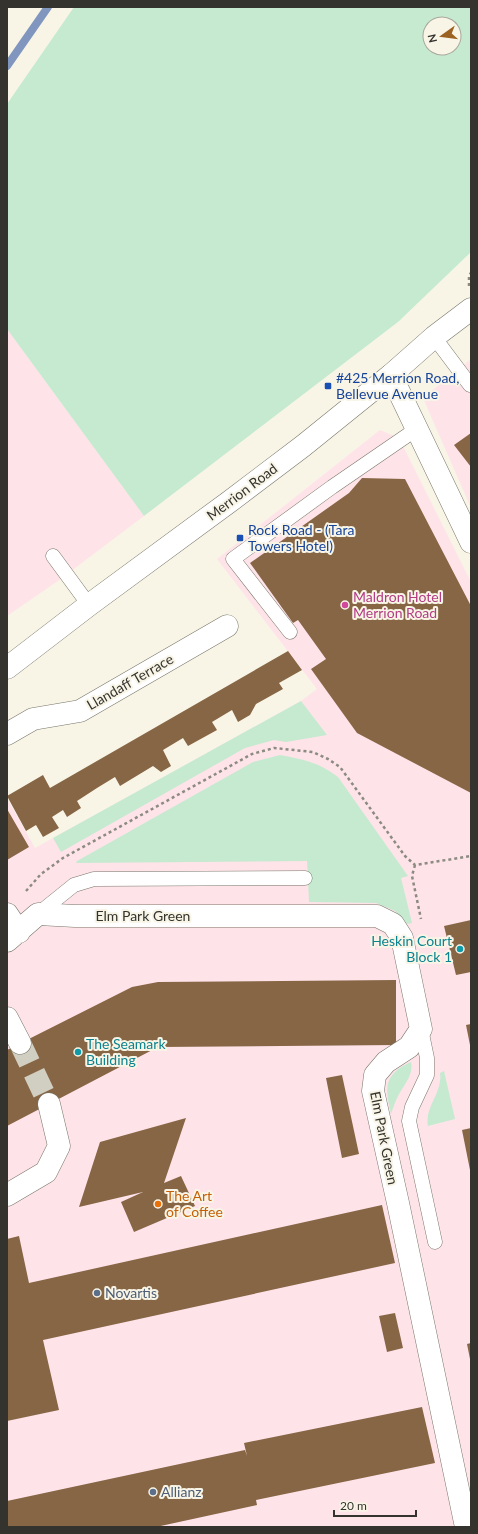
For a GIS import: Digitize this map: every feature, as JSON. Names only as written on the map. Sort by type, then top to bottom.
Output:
[{"type":"street","name":"Merrion Road","points":[[7,668],[302,446],[434,337],[471,309]]},
{"type":"street","points":[[391,374],[471,542]]},
{"type":"street","name":"Llandaff Terrace","points":[[7,734],[33,719],[80,711],[227,626]]},
{"type":"street","points":[[11,929],[38,914]]},
{"type":"street","name":"Elm Park Green","points":[[38,914],[75,916],[378,916],[393,924],[402,938],[421,1029],[409,1047],[386,1062],[375,1075],[373,1091],[466,1527]]},
{"type":"street","points":[[7,1018],[20,1043]]},
{"type":"street","points":[[7,1195],[46,1172],[59,1146],[49,1104]]},
{"type":"lane","points":[[434,337],[470,385],[471,384]]},
{"type":"lane","points":[[290,632],[233,559],[332,487],[418,428]]},
{"type":"lane","points":[[54,556],[89,605]]},
{"type":"lane","points":[[38,914],[74,885],[94,879],[305,878]]},
{"type":"lane","points":[[421,1029],[427,1058],[427,1075],[412,1107],[409,1121],[435,1242]]},
{"type":"path","points":[[24,893],[41,874],[63,858],[252,754],[274,748],[313,752],[340,767],[405,856],[415,865]]},
{"type":"path","points":[[415,865],[471,856]]},
{"type":"path","points":[[415,865],[412,876],[421,919]]},
{"type":"shaded area","points":[[7,329],[144,516],[58,581],[7,616]]},
{"type":"shaded area","points":[[471,359],[471,508],[423,398]]},
{"type":"shaded area","points":[[380,430],[399,438],[471,582],[471,1527],[7,1527],[7,798],[35,848],[301,701],[317,689],[217,559]]},
{"type":"green space","points":[[74,7],[471,7],[471,252],[398,322],[144,516],[7,329],[7,104]]},
{"type":"green space","points":[[301,701],[327,735],[286,742],[274,740],[245,748],[61,852],[53,838]]},
{"type":"green space","points":[[280,755],[311,762],[338,777],[408,876],[401,878],[412,923],[407,924],[395,911],[376,903],[309,902],[307,861],[76,863],[77,861],[253,762]]},
{"type":"green space","points":[[411,1062],[412,1067],[410,1076],[398,1096],[391,1114],[387,1090],[388,1083],[395,1072]]},
{"type":"green space","points":[[444,1071],[455,1119],[428,1126],[427,1119],[439,1087],[440,1073]]},
{"type":"building","points":[[471,433],[471,467],[454,445]]},
{"type":"building","points":[[362,478],[405,479],[471,606],[471,793],[357,733],[311,669],[326,659],[298,620],[293,623],[250,563],[349,493]]},
{"type":"building","points":[[288,651],[302,670],[279,683],[283,689],[256,704],[250,715],[238,722],[232,710],[212,722],[217,730],[188,746],[183,738],[163,750],[171,766],[161,772],[153,766],[120,786],[115,777],[77,801],[81,808],[67,817],[63,810],[52,817],[59,828],[43,837],[36,825],[26,831],[7,796],[43,775],[50,788]]},
{"type":"building","points":[[7,809],[29,847],[7,860]]},
{"type":"building","name":"Heskin Court Block 1","points":[[471,920],[471,972],[456,975],[444,926]]},
{"type":"building","name":"The Seamark Building","points":[[396,980],[396,1045],[158,1047],[7,1126],[7,1050],[132,987],[158,982]]},
{"type":"building","points":[[471,1024],[471,1044],[470,1045],[466,1025]]},
{"type":"building","points":[[342,1075],[359,1154],[342,1158],[326,1078]]},
{"type":"building","points":[[186,1118],[164,1183],[181,1176],[195,1206],[134,1232],[121,1202],[143,1192],[79,1207],[100,1142]]},
{"type":"building","points":[[471,1128],[471,1170],[470,1170],[462,1130]]},
{"type":"building","points":[[382,1205],[395,1263],[43,1340],[59,1410],[7,1421],[7,1239],[19,1236],[29,1283]]},
{"type":"building","points":[[395,1313],[403,1348],[387,1352],[379,1316]]},
{"type":"building","points":[[471,1343],[471,1359],[470,1359],[467,1344]]},
{"type":"building","points":[[422,1407],[435,1463],[256,1500],[257,1505],[156,1527],[7,1527],[7,1501],[245,1450],[247,1456],[244,1443]]},
{"type":"waterway","points":[[7,66],[48,7]]},
{"type":"tunnel","points":[[20,1043],[49,1104]]},
{"type":"place","name":"#425 Merrion Road, Bellevue Avenue","points":[[328,386]]},
{"type":"place","name":"Rock Road - (Tara Towers Hotel)","points":[[240,538]]},
{"type":"place","name":"Maldron Hotel Merrion Road","points":[[345,605]]},
{"type":"place","name":"Heskin Court Block 1","points":[[460,949]]},
{"type":"place","name":"The Seamark Building","points":[[78,1052]]},
{"type":"place","name":"The Art of Coffee","points":[[158,1204]]},
{"type":"place","name":"Novartis","points":[[97,1293]]},
{"type":"place","name":"Allianz","points":[[153,1492]]}]
